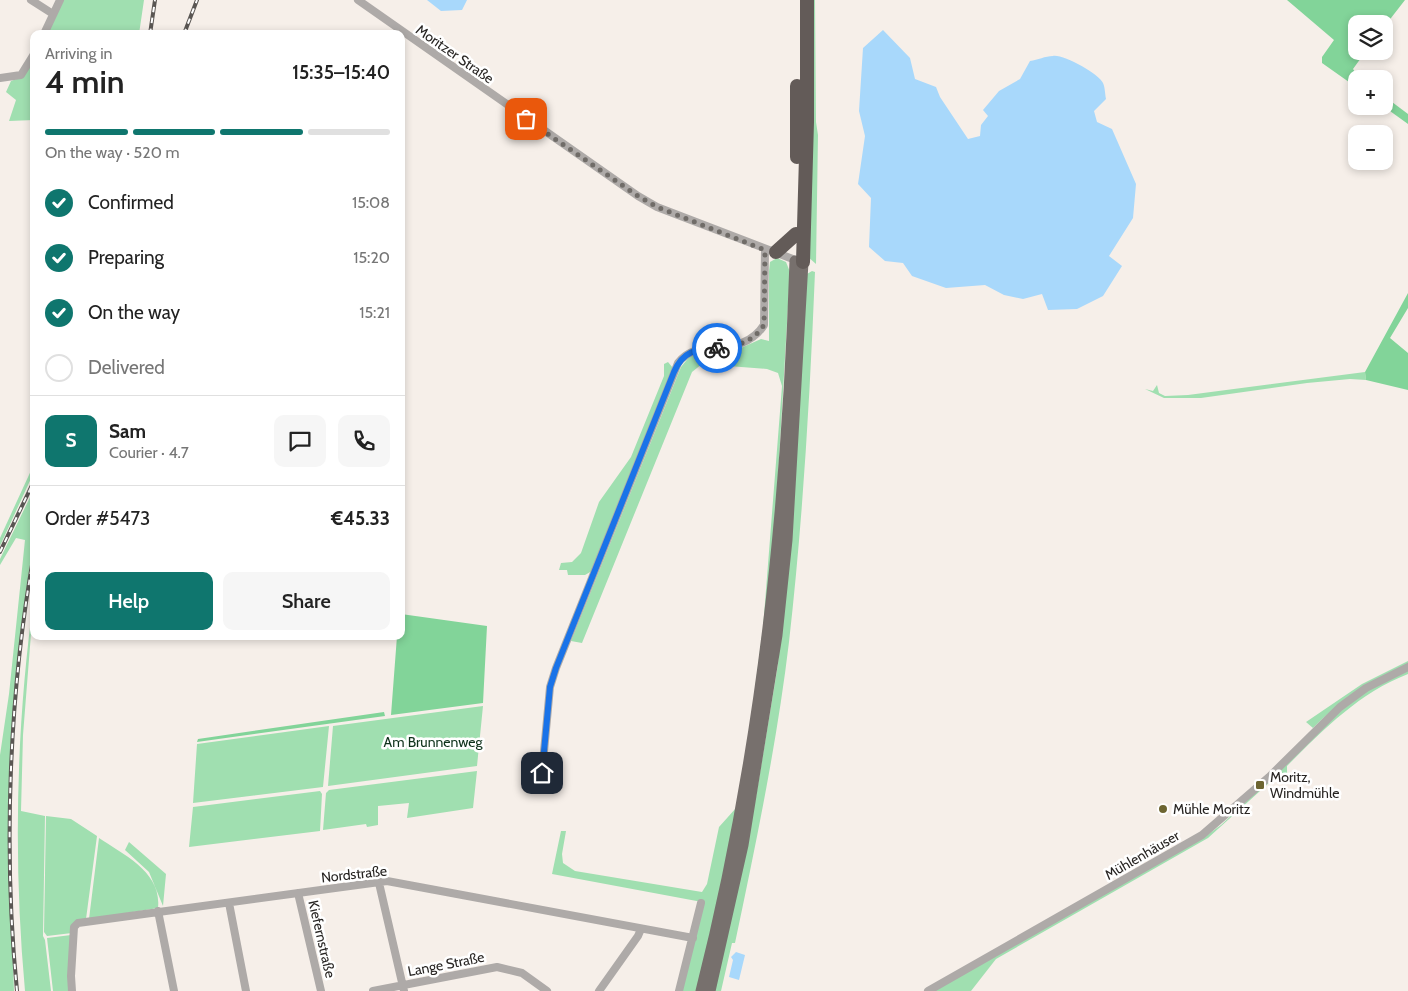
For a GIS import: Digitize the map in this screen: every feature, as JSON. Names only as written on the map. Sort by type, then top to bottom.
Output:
[{"type":"highway","points":[[798,0],[796,234],[799,261]]},
{"type":"highway","points":[[799,261],[807,132],[807,0]]},
{"type":"highway","points":[[771,251],[796,234]]},
{"type":"main road","points":[[701,991],[744,795],[761,693],[782,504],[799,261]]},
{"type":"main road","points":[[710,991],[743,845],[777,635],[787,540],[799,261]]},
{"type":"street","points":[[31,0],[53,14]]},
{"type":"street","points":[[46,30],[60,0]]},
{"type":"street","name":"Moritzer Straße","points":[[358,0],[401,30]]},
{"type":"street","name":"Moritzer Straße","points":[[405,33],[638,196],[657,207],[799,261]]},
{"type":"street","points":[[0,78],[21,75],[30,60]]},
{"type":"street","points":[[542,773],[550,687],[556,668],[678,363],[690,352],[734,346],[760,332],[764,325],[771,251]]},
{"type":"street","name":"Mühlenhäuser","points":[[928,991],[1202,835],[1269,777],[1328,718],[1366,688],[1408,666]]},
{"type":"street","name":"Nordstraße","points":[[72,991],[71,976],[76,924],[158,911],[388,881],[693,938]]},
{"type":"street","points":[[379,883],[403,988]]},
{"type":"street","name":"Kiefernstraße","points":[[298,893],[321,991]]},
{"type":"street","points":[[229,903],[246,991]]},
{"type":"street","points":[[679,991],[701,903]]},
{"type":"street","points":[[158,911],[174,991]]},
{"type":"street","points":[[599,991],[641,929]]},
{"type":"street","name":"Lange Straße","points":[[373,991],[403,988],[497,967],[522,973],[547,991]]},
{"type":"green space","points":[[62,0],[144,0],[140,30],[47,30]]},
{"type":"green space","points":[[810,0],[815,0],[816,122],[818,135],[816,264],[807,256]]},
{"type":"green space","points":[[1287,0],[1405,0],[1393,15],[1348,15],[1348,60],[1360,60],[1354,70],[1348,70],[1348,81],[1322,63],[1322,57],[1334,40]]},
{"type":"green space","points":[[30,64],[30,120],[9,121],[16,100],[6,92],[11,81],[22,77]]},
{"type":"green space","points":[[1393,103],[1408,114],[1408,124],[1393,113]]},
{"type":"green space","points":[[777,258],[786,262],[790,272],[773,563],[752,711],[763,628],[782,386],[778,373],[767,369],[702,364],[692,372],[582,643],[571,641],[681,367],[690,356],[734,351],[761,339],[769,341],[769,271],[770,262]]},
{"type":"green space","points":[[812,271],[815,272],[805,457],[794,596],[784,680],[765,793],[735,943],[732,943],[721,991],[714,991],[756,797],[778,664],[807,274]]},
{"type":"green space","points":[[1408,293],[1408,308],[1390,338],[1408,353],[1408,390],[1366,380],[1365,372]]},
{"type":"green space","points":[[668,362],[673,368],[592,571],[585,575],[568,575],[567,570],[559,570],[561,563],[572,562],[581,553],[599,502],[631,457],[664,376],[664,364]]},
{"type":"green space","points":[[1365,372],[1366,380],[1350,379],[1307,383],[1201,398],[1164,398],[1145,389],[1153,391],[1157,385],[1159,393],[1165,396],[1188,395]]},
{"type":"green space","points":[[30,473],[30,481],[0,546],[0,538]]},
{"type":"green space","points":[[30,497],[30,564],[18,655],[10,771],[10,885],[14,991],[0,991],[0,755],[9,694],[25,540],[16,538],[0,565],[0,559]]},
{"type":"green space","points":[[405,615],[487,626],[483,703],[391,715],[397,640],[405,640]]},
{"type":"green space","points":[[30,629],[23,735],[21,811],[45,816],[43,936],[51,991],[25,991],[21,942],[18,793],[23,694]]},
{"type":"green space","points":[[1408,661],[1408,664],[1357,691],[1313,728],[1306,722],[1362,684]]},
{"type":"green space","points":[[1408,670],[1408,674],[1374,691],[1343,713],[1287,766],[1287,779],[1278,778],[1275,775],[1329,719],[1367,691]]},
{"type":"green space","name":"Am Brunnenweg","points":[[483,706],[477,766],[328,786],[333,726]]},
{"type":"green space","points":[[752,711],[747,749],[745,757]]},
{"type":"green space","points":[[384,712],[385,716],[197,742],[198,739]]},
{"type":"green space","points":[[329,726],[323,787],[193,803],[197,744]]},
{"type":"green space","points":[[745,757],[737,817],[698,991],[682,991],[702,902],[552,874],[561,831],[566,831],[562,854],[563,863],[575,871],[702,892],[707,884],[719,827],[736,808]]},
{"type":"green space","name":"Am Brunnenweg","points":[[477,771],[473,808],[407,818],[409,803],[378,806],[378,825],[367,827],[366,824],[323,830],[326,793],[329,790]]},
{"type":"green space","points":[[1267,782],[1270,782],[1208,838],[996,959],[971,991],[934,991],[1203,838],[1221,825]]},
{"type":"green space","points":[[320,791],[322,794],[320,831],[189,847],[193,807]]},
{"type":"green space","points":[[46,816],[71,819],[97,836],[86,919],[72,933],[47,936],[44,932]]},
{"type":"green space","points":[[99,838],[130,858],[148,875],[158,895],[158,908],[89,919]]},
{"type":"green space","points":[[129,842],[166,874],[163,906],[149,872],[125,850]]},
{"type":"green space","points":[[71,935],[70,991],[53,991],[47,938]]},
{"type":"water","points":[[427,0],[467,0],[462,10],[441,11]]},
{"type":"water","points":[[883,30],[910,58],[915,79],[936,87],[940,97],[968,139],[980,136],[981,125],[988,116],[983,110],[999,91],[1020,79],[1030,61],[1058,56],[1080,65],[1100,79],[1104,85],[1106,99],[1094,111],[1097,122],[1112,129],[1136,184],[1133,218],[1109,256],[1122,266],[1103,296],[1077,309],[1048,310],[1042,294],[1023,299],[1004,295],[985,285],[946,288],[912,276],[903,263],[885,261],[869,247],[871,198],[858,184],[865,136],[859,111],[863,48]]},
{"type":"water","points":[[736,952],[745,955],[739,980],[729,977],[733,960],[731,957]]},
{"type":"railway","points":[[151,30],[155,0]]},
{"type":"railway","points":[[186,30],[197,0]]},
{"type":"railway","points":[[0,552],[30,489]]},
{"type":"railway","points":[[17,991],[10,883],[11,772],[19,661],[30,580]]},
{"type":"way so far","points":[[526,119],[570,151],[657,207],[765,250],[764,325],[760,332],[744,343],[717,348]]},
{"type":"place","name":"Moritz, Windmühle","points":[[1260,785]]},
{"type":"place","name":"Mühle Moritz","points":[[1163,809]]},
{"type":"route","points":[[542,773],[550,687],[556,668],[674,372],[678,363],[690,352],[696,349],[717,348]]}]
